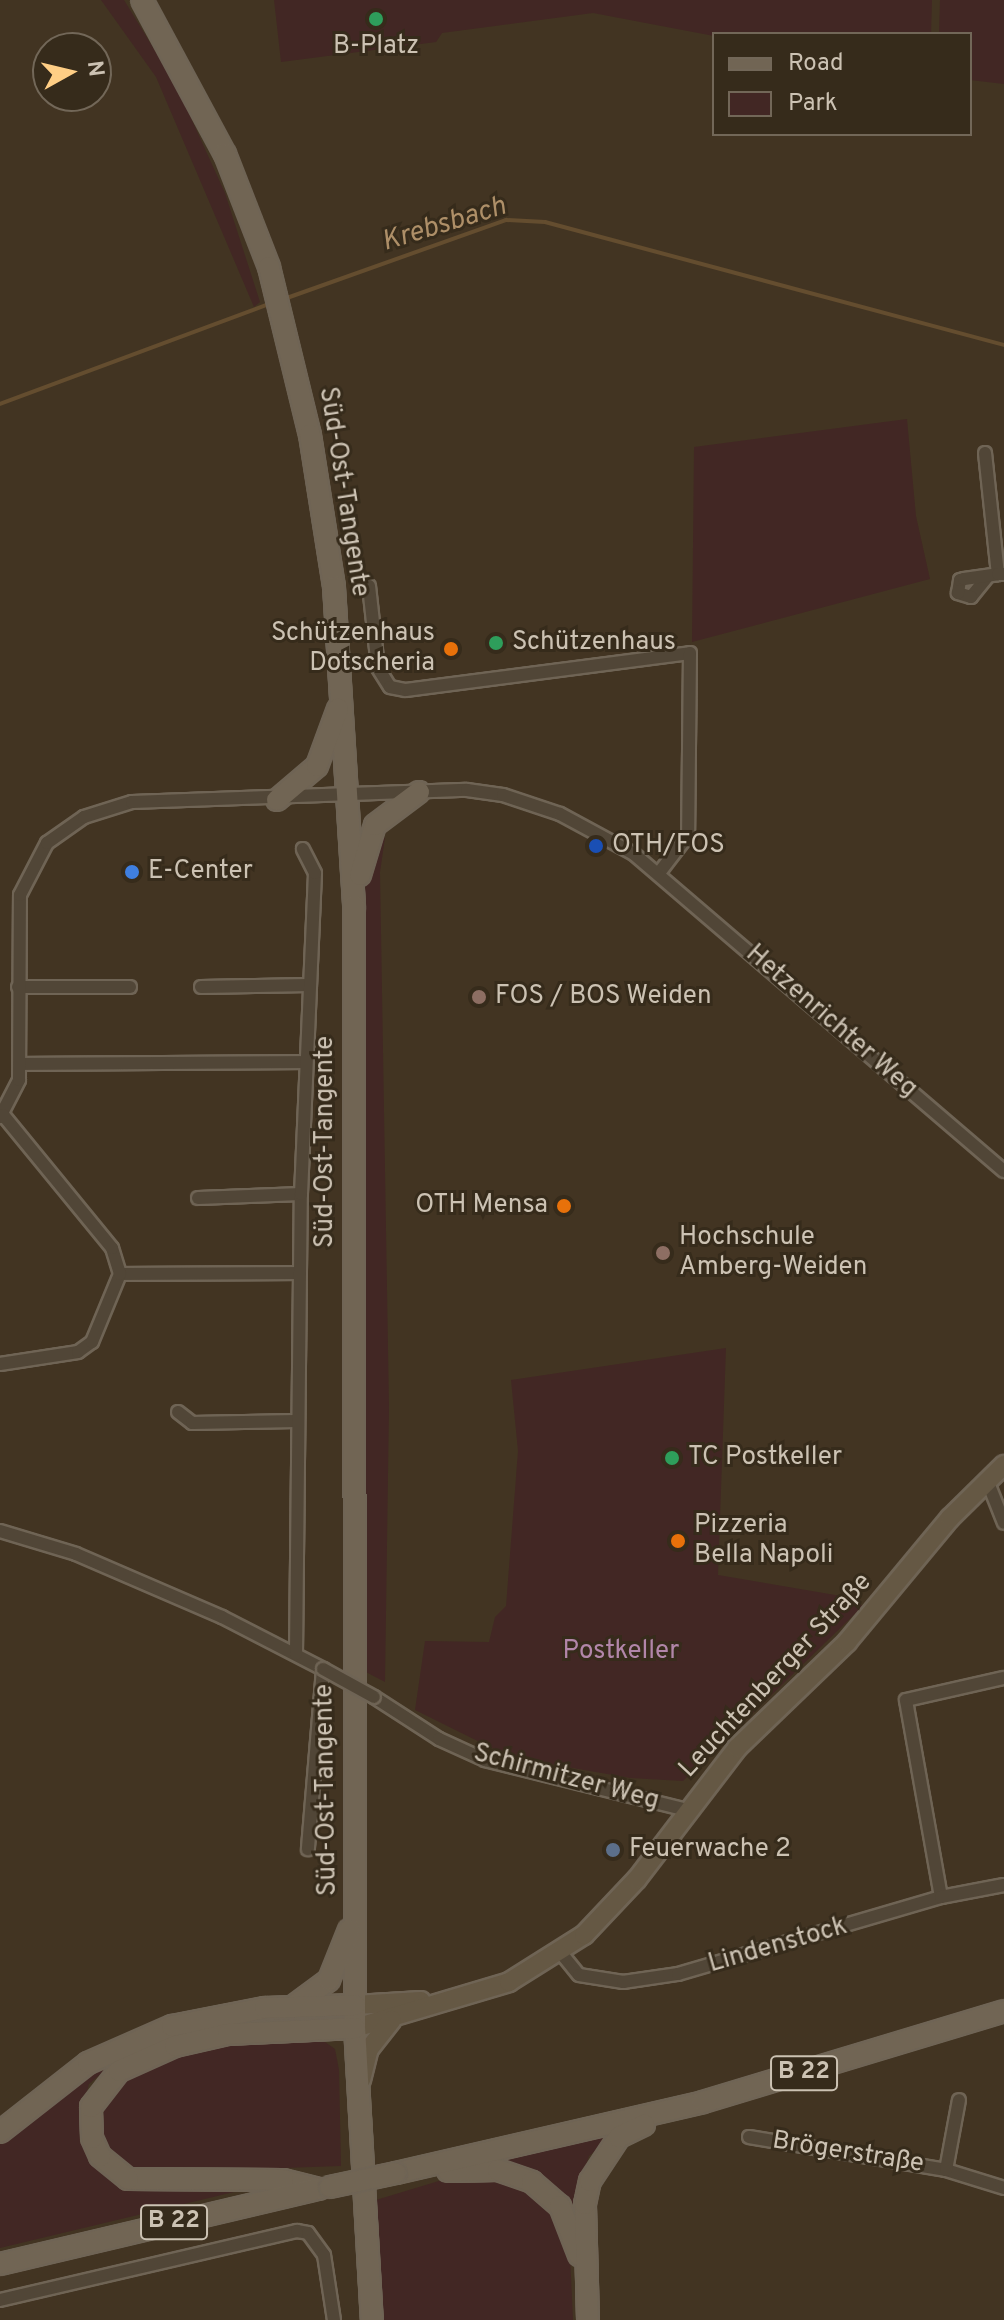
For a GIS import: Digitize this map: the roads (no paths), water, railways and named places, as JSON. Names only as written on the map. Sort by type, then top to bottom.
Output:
[{"type":"main road","name":"Süd-Ost-Tangente","points":[[142,0],[225,154],[269,267],[291,344],[324,506],[342,694],[354,906],[355,2028],[372,2320]]},
{"type":"main road","points":[[277,800],[317,766],[342,694]]},
{"type":"main road","points":[[354,906],[375,825],[419,792]]},
{"type":"main road","points":[[294,2006],[329,1980],[354,1919]]},
{"type":"main road","points":[[0,2132],[88,2063],[130,2042],[219,2014],[294,2006],[355,2005]]},
{"type":"main road","name":"B 22","points":[[0,2264],[703,2102],[1004,2011]]},
{"type":"main road","points":[[324,2188],[283,2180],[128,2179],[100,2156],[92,2138],[91,2107],[119,2071],[175,2046],[228,2034],[355,2028]]},
{"type":"main road","name":"B 22","points":[[588,2320],[585,2204],[601,2157],[619,2137],[703,2102]]},
{"type":"main road","name":"B 22","points":[[405,2171],[498,2170],[532,2182],[564,2213],[587,2278]]},
{"type":"street","points":[[985,453],[997,575]]},
{"type":"street","points":[[369,586],[378,668],[390,687],[406,690],[690,653],[688,835],[659,873]]},
{"type":"street","name":"Hetzenrichter Weg","points":[[2,1116],[19,1080],[16,945],[20,895],[35,859],[84,817],[132,802],[277,800],[467,790],[536,806],[594,830],[659,873],[1004,1171]]},
{"type":"street","points":[[296,1654],[296,1421],[301,1194],[315,873],[303,849]]},
{"type":"street","points":[[0,945],[16,945]]},
{"type":"street","points":[[201,987],[309,985]]},
{"type":"street","points":[[18,987],[130,987]]},
{"type":"street","points":[[20,1064],[305,1062]]},
{"type":"street","points":[[0,1364],[78,1352],[92,1342],[120,1274],[112,1248],[2,1116]]},
{"type":"street","points":[[198,1198],[301,1194]]},
{"type":"street","points":[[120,1274],[300,1273]]},
{"type":"street","points":[[178,1412],[192,1423],[296,1421]]},
{"type":"street","name":"Leuchtenberger Straße","points":[[355,2028],[468,1997],[509,1982],[561,1953],[613,1908],[737,1748],[847,1642],[987,1480],[1004,1465]]},
{"type":"street","points":[[987,1480],[1004,1523]]},
{"type":"street","name":"Schirmitzer Weg","points":[[0,1531],[76,1554],[296,1654],[374,1697],[439,1739],[485,1760],[687,1810]]},
{"type":"street","points":[[308,1849],[323,1669]]},
{"type":"street","points":[[941,1897],[906,1700],[1004,1678]]},
{"type":"street","name":"Lindenstock","points":[[561,1953],[579,1975],[623,1982],[795,1943],[941,1897],[1004,1885]]},
{"type":"street","name":"Leuchtenberger Straße","points":[[355,2005],[468,1997]]},
{"type":"street","points":[[357,2095],[369,2049],[396,2017]]},
{"type":"street","name":"Brögerstraße","points":[[946,2170],[959,2100]]},
{"type":"street","name":"Brögerstraße","points":[[749,2137],[946,2170],[1004,2188]]},
{"type":"street","points":[[0,2300],[297,2231],[308,2233],[324,2255],[334,2320]]},
{"type":"waterway","name":"Krebsbach","points":[[284,299],[506,220],[545,222],[1004,345]]},
{"type":"waterway","name":"Krebsbach","points":[[0,404],[272,303]]},
{"type":"place","name":"B-Platz","points":[[376,19]]},
{"type":"place","name":"Schützenhaus","points":[[496,643]]},
{"type":"place","name":"Schützenhaus Dotscheria","points":[[451,649]]},
{"type":"place","name":"OTH/FOS","points":[[596,846]]},
{"type":"place","name":"E-Center","points":[[132,872]]},
{"type":"place","name":"FOS / BOS Weiden","points":[[479,997]]},
{"type":"place","name":"OTH Mensa","points":[[564,1206]]},
{"type":"place","name":"Hochschule Amberg-Weiden","points":[[663,1253]]},
{"type":"place","name":"TC Postkeller","points":[[672,1458]]},
{"type":"place","name":"Pizzeria Bella Napoli","points":[[678,1541]]},
{"type":"place","name":"Feuerwache 2","points":[[613,1850]]},
{"type":"park label","name":"Postkeller","points":[[621,1652]]}]
